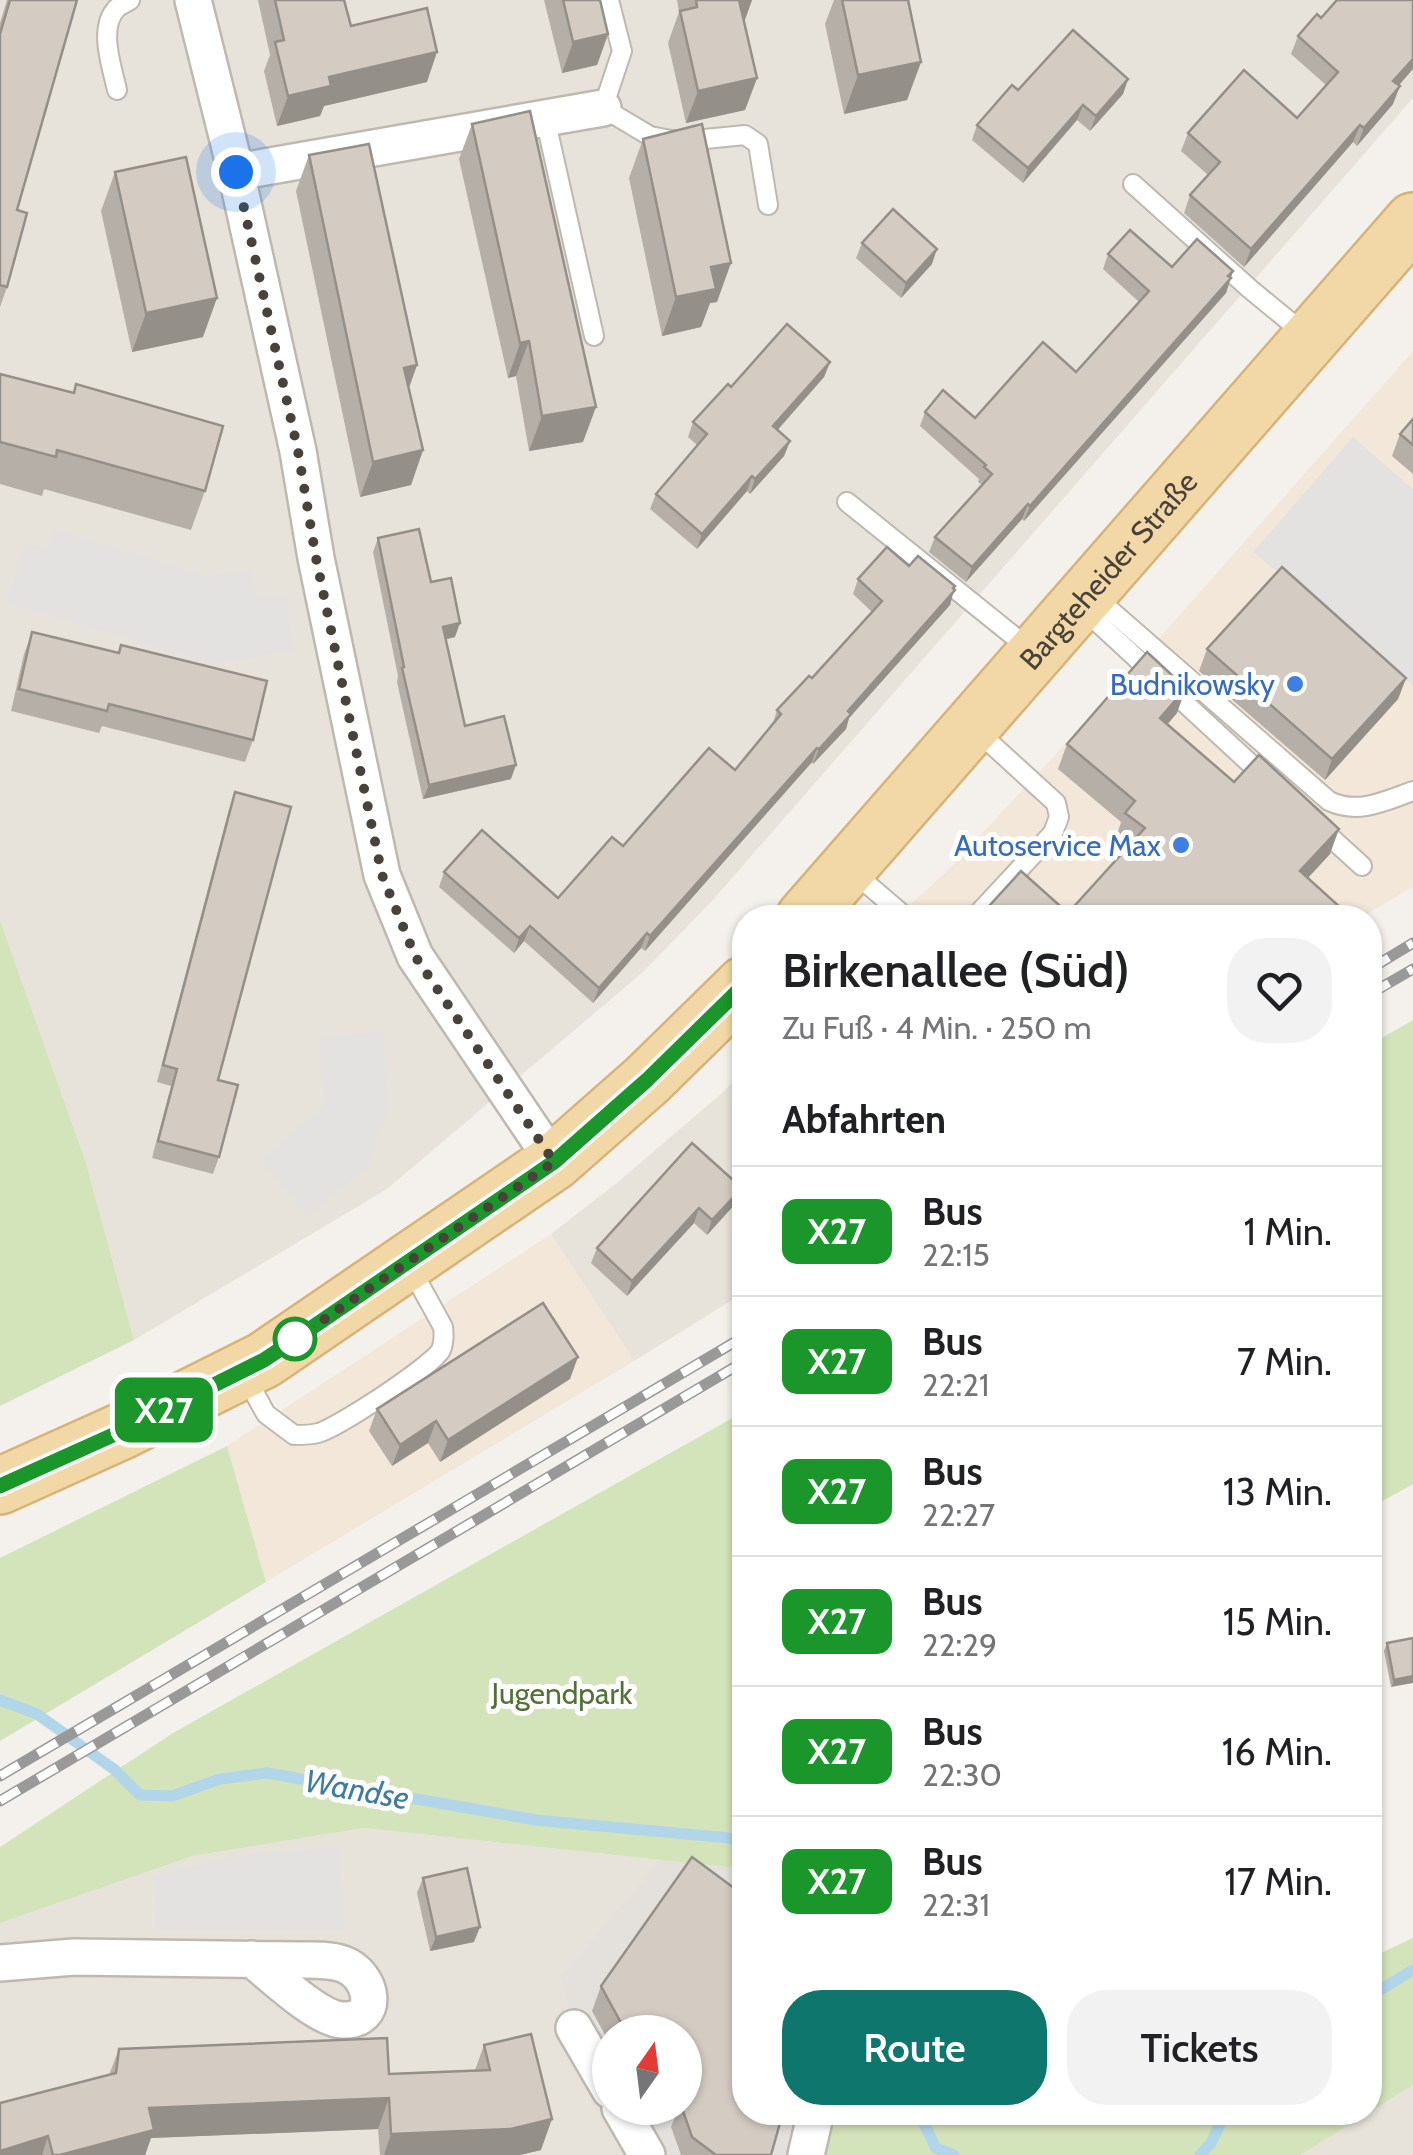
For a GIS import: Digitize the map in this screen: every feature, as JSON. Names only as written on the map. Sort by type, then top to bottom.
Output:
[{"type":"main road","name":"Bargteheider Straße","points":[[815,905],[1413,221]]},
{"type":"main road","points":[[0,1486],[264,1360],[554,1162],[647,1080],[732,997]]},
{"type":"street","points":[[193,0],[298,451],[382,875],[415,956],[554,1162]]},
{"type":"street","points":[[236,172],[602,108]]},
{"type":"street","points":[[0,1963],[74,1957],[252,1959]]},
{"type":"street","points":[[574,2028],[592,2059]]},
{"type":"street","points":[[630,2125],[647,2155]]},
{"type":"street","points":[[806,2155],[813,2125]]},
{"type":"lane","points":[[116,90],[107,39],[116,10],[130,0]]},
{"type":"lane","points":[[609,0],[622,51],[602,108],[650,136],[671,140],[745,136],[754,140],[758,144],[768,205]]},
{"type":"lane","points":[[544,118],[594,336]]},
{"type":"lane","points":[[1134,184],[1310,339]]},
{"type":"lane","points":[[847,502],[1035,654]]},
{"type":"lane","points":[[1084,598],[1274,786]]},
{"type":"lane","points":[[1084,598],[1329,801],[1357,808],[1413,791]]},
{"type":"lane","points":[[972,726],[1056,802],[1059,812],[1053,832],[986,905]]},
{"type":"lane","points":[[1304,812],[1362,866]]},
{"type":"lane","points":[[848,867],[892,905]]},
{"type":"lane","points":[[242,1371],[266,1414],[294,1435],[319,1433],[360,1411],[440,1352],[443,1328],[408,1262]]},
{"type":"shaded area","points":[[0,0],[1413,0],[1413,98],[712,901],[643,972],[387,1189],[134,1340],[86,1163],[0,920]]},
{"type":"shaded area","points":[[1413,351],[1413,887],[1382,905],[909,905],[947,871],[1069,740]]},
{"type":"shaded area","points":[[1353,437],[1413,489],[1413,686],[1253,552]]},
{"type":"shaded area","points":[[52,528],[208,576],[250,569],[260,596],[285,594],[295,650],[215,664],[6,603],[24,542],[48,550]]},
{"type":"shaded area","points":[[383,1032],[389,1109],[368,1166],[308,1216],[261,1160],[324,1107],[319,1036]]},
{"type":"shaded area","points":[[732,1083],[732,1300],[634,1361],[551,1234]]},
{"type":"shaded area","points":[[551,1234],[634,1361],[266,1582],[227,1446]]},
{"type":"shaded area","points":[[364,1828],[732,1868],[732,2125],[767,2125],[819,2155],[0,2155],[0,1923],[193,1856]]},
{"type":"shaded area","points":[[339,1846],[345,1930],[155,1930],[156,1875],[235,1856]]},
{"type":"shaded area","points":[[660,1860],[732,1868],[732,2125],[813,2125],[806,2155],[647,2155],[630,2125],[702,2125],[702,2015],[592,2015],[592,2059],[574,2028],[560,1977]]},
{"type":"shaded area","points":[[1413,2085],[1413,2155],[1300,2155],[1349,2125],[1382,2125],[1382,2104]]},
{"type":"green space","points":[[0,920],[86,1163],[134,1340],[0,1406]]},
{"type":"green space","points":[[1413,1020],[1413,1484],[1382,1501],[1382,1038]]},
{"type":"green space","name":"Jugendpark","points":[[732,1418],[732,1868],[364,1828],[193,1856],[0,1923],[0,1847],[173,1733]]},
{"type":"green space","points":[[227,1446],[266,1582],[0,1741],[0,1558]]},
{"type":"green space","points":[[1413,1938],[1413,2085],[1382,2104],[1382,1952]]},
{"type":"green space","points":[[828,2125],[1349,2125],[1300,2155],[819,2155]]},
{"type":"building","points":[[10,0],[77,0],[17,210],[27,213],[7,287],[0,285],[0,34]]},
{"type":"building","points":[[275,0],[344,0],[351,26],[427,8],[437,52],[329,77],[331,86],[288,96],[275,42],[284,40]]},
{"type":"building","points":[[563,0],[600,0],[608,34],[573,42]]},
{"type":"building","points":[[696,0],[739,0],[757,78],[698,91],[680,11],[697,7]]},
{"type":"building","points":[[842,0],[908,0],[921,62],[858,75]]},
{"type":"building","points":[[1337,0],[1413,0],[1413,59],[1393,81],[1400,86],[1364,128],[1360,125],[1251,249],[1190,195],[1220,162],[1188,133],[1244,70],[1297,118],[1338,72],[1298,36],[1317,14],[1321,18]]},
{"type":"building","points":[[1073,30],[1128,79],[1096,116],[1083,105],[1028,168],[977,125],[1012,85],[1018,90]]},
{"type":"building","points":[[530,111],[596,407],[542,416],[529,341],[520,343],[472,124]]},
{"type":"building","points":[[702,124],[731,263],[711,267],[716,289],[676,297],[643,139]]},
{"type":"building","points":[[369,144],[417,365],[404,368],[423,450],[373,462],[309,155]]},
{"type":"building","points":[[186,157],[217,298],[146,313],[115,172]]},
{"type":"building","points":[[893,209],[937,249],[906,283],[862,243]]},
{"type":"building","points":[[1130,230],[1172,267],[1197,239],[1233,271],[1228,276],[1231,278],[972,567],[935,537],[992,474],[925,412],[943,390],[975,418],[1043,342],[1076,372],[1149,291],[1108,254]]},
{"type":"building","points":[[787,324],[830,362],[773,426],[790,441],[755,479],[752,476],[702,534],[656,494],[707,434],[693,422],[728,384],[731,387]]},
{"type":"building","points":[[0,374],[74,393],[76,384],[223,426],[205,491],[57,450],[56,457],[0,442]]},
{"type":"building","points":[[1413,419],[1413,445],[1400,434]]},
{"type":"building","points":[[419,529],[431,582],[451,578],[460,623],[443,627],[465,726],[504,716],[516,765],[429,785],[378,538]]},
{"type":"building","points":[[887,547],[909,566],[918,556],[955,590],[848,711],[851,714],[599,988],[530,926],[519,938],[444,872],[482,830],[558,898],[612,837],[623,846],[709,748],[735,770],[781,714],[777,710],[809,676],[812,678],[882,601],[858,579]]},
{"type":"building","points":[[1282,567],[1406,678],[1332,759],[1207,649]]},
{"type":"building","points":[[32,632],[119,653],[121,645],[267,681],[253,740],[109,704],[107,711],[19,689]]},
{"type":"building","points":[[1147,652],[1186,688],[1160,718],[1234,782],[1259,755],[1339,829],[1300,871],[1338,905],[1075,905],[1145,828],[1125,813],[1135,801],[1067,744]]},
{"type":"building","points":[[235,792],[291,807],[218,1080],[238,1085],[219,1157],[158,1141],[177,1069],[163,1065]]},
{"type":"building","points":[[1021,871],[1059,905],[990,905]]},
{"type":"building","points":[[692,1143],[732,1179],[732,1199],[712,1220],[699,1208],[632,1281],[597,1248]]},
{"type":"building","points":[[543,1303],[578,1357],[448,1440],[436,1421],[400,1445],[377,1409]]},
{"type":"building","points":[[1413,1638],[1413,1676],[1394,1680],[1387,1643]]},
{"type":"building","points":[[692,1857],[732,1887],[732,2125],[779,2125],[771,2155],[716,2155],[692,2137],[688,2125],[702,2125],[702,2015],[617,2015],[601,1986]]},
{"type":"building","points":[[467,1868],[480,1927],[436,1937],[423,1878]]},
{"type":"building","points":[[531,2034],[552,2119],[511,2129],[391,2134],[389,2098],[149,2108],[154,2130],[60,2155],[53,2155],[48,2136],[0,2151],[0,2103],[116,2073],[119,2049],[387,2038],[389,2074],[490,2070],[484,2045]]},
{"type":"waterway","name":"Wandse","points":[[0,1700],[37,1714],[115,1770],[140,1795],[172,1796],[220,1779],[267,1773],[536,1820],[732,1839]]},
{"type":"waterway","name":"Wandse","points":[[1382,1989],[1413,1970]]},
{"type":"waterway","name":"Wandse","points":[[924,2125],[936,2148],[954,2155]]},
{"type":"waterway","name":"Wandse","points":[[1200,2155],[1220,2125]]},
{"type":"railway","points":[[1382,962],[1413,943]]},
{"type":"railway","points":[[1382,987],[1413,969]]},
{"type":"railway","points":[[0,1776],[732,1344]]},
{"type":"railway","points":[[0,1801],[732,1369]]},
{"type":"bus line","name":"X27","points":[[0,1486],[122,1431],[264,1360],[291,1342],[554,1162],[647,1080],[732,997]]},
{"type":"place","name":"Budnikowsky","points":[[1295,684]]},
{"type":"place","name":"Autoservice Max","points":[[1181,845]]},
{"type":"route","points":[[236,172],[298,451],[316,558],[382,875],[415,956],[554,1162],[291,1342],[295,1339]]}]
